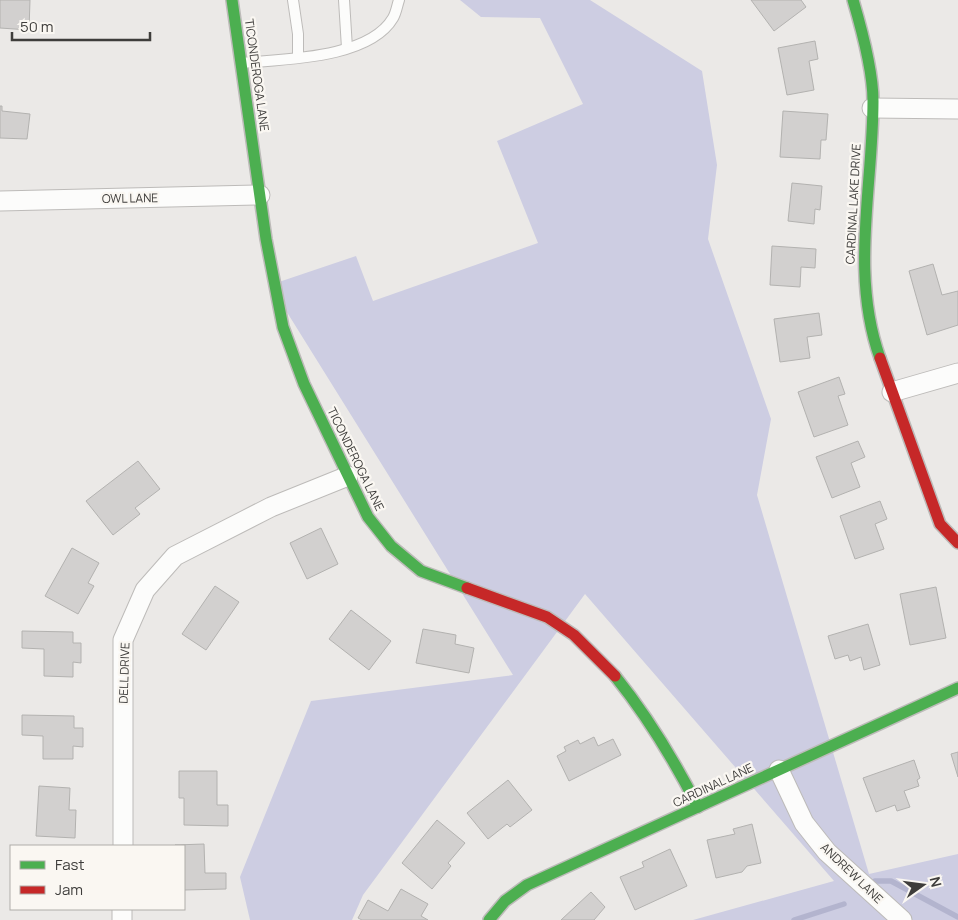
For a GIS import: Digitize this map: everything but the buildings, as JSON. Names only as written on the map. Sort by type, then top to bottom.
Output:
[{"type":"street","name":"TICONDEROGA LANE","points":[[232,0],[260,195],[283,327],[304,384],[368,517],[391,546],[420,571],[546,617],[574,635],[606,664],[642,708],[670,754],[698,807]]},
{"type":"street","name":"CARDINAL LAKE DRIVE","points":[[853,0],[861,27],[872,108],[862,252],[873,338],[940,524],[958,542]]},
{"type":"street","points":[[872,108],[958,109]]},
{"type":"street","name":"OWL LANE","points":[[0,201],[260,195]]},
{"type":"street","points":[[892,392],[958,373]]},
{"type":"street","name":"DELL DRIVE","points":[[123,845],[123,640],[146,590],[175,556],[271,508],[348,476]]},
{"type":"street","name":"CARDINAL LANE","points":[[489,920],[505,900],[528,885],[958,688]]},
{"type":"street","name":"ANDREW LANE","points":[[779,770],[804,823],[827,852],[902,920]]},
{"type":"lane","points":[[293,0],[298,34],[298,57]]},
{"type":"lane","points":[[344,0],[347,48]]},
{"type":"lane","points":[[241,63],[298,57],[347,48],[374,37],[385,28],[393,18],[398,0]]},
{"type":"shaded area","points":[[460,0],[590,0],[702,71],[717,165],[708,239],[771,419],[757,495],[869,874],[958,854],[958,920],[693,920],[834,881],[585,594],[363,895],[352,920],[250,920],[240,877],[311,701],[513,675],[270,285],[356,256],[373,301],[538,243],[497,141],[583,104],[540,18],[481,17]]},
{"type":"waterway","points":[[875,881],[891,881],[958,917]]},
{"type":"waterway","points":[[794,920],[844,904]]},
{"type":"traffic: fast","points":[[232,0],[266,239],[283,327],[304,384],[368,517],[391,546],[421,571],[467,588]]},
{"type":"traffic: fast","points":[[853,0],[866,50],[873,101],[865,230],[865,262],[866,294],[871,326],[880,358]]},
{"type":"traffic: fast","points":[[615,676],[639,707],[660,739],[698,807]]},
{"type":"traffic: fast","points":[[489,920],[505,901],[527,885],[958,688]]},
{"type":"traffic: jam","points":[[880,358],[940,524],[958,543]]},
{"type":"traffic: jam","points":[[467,588],[547,617],[574,635],[615,676]]}]
